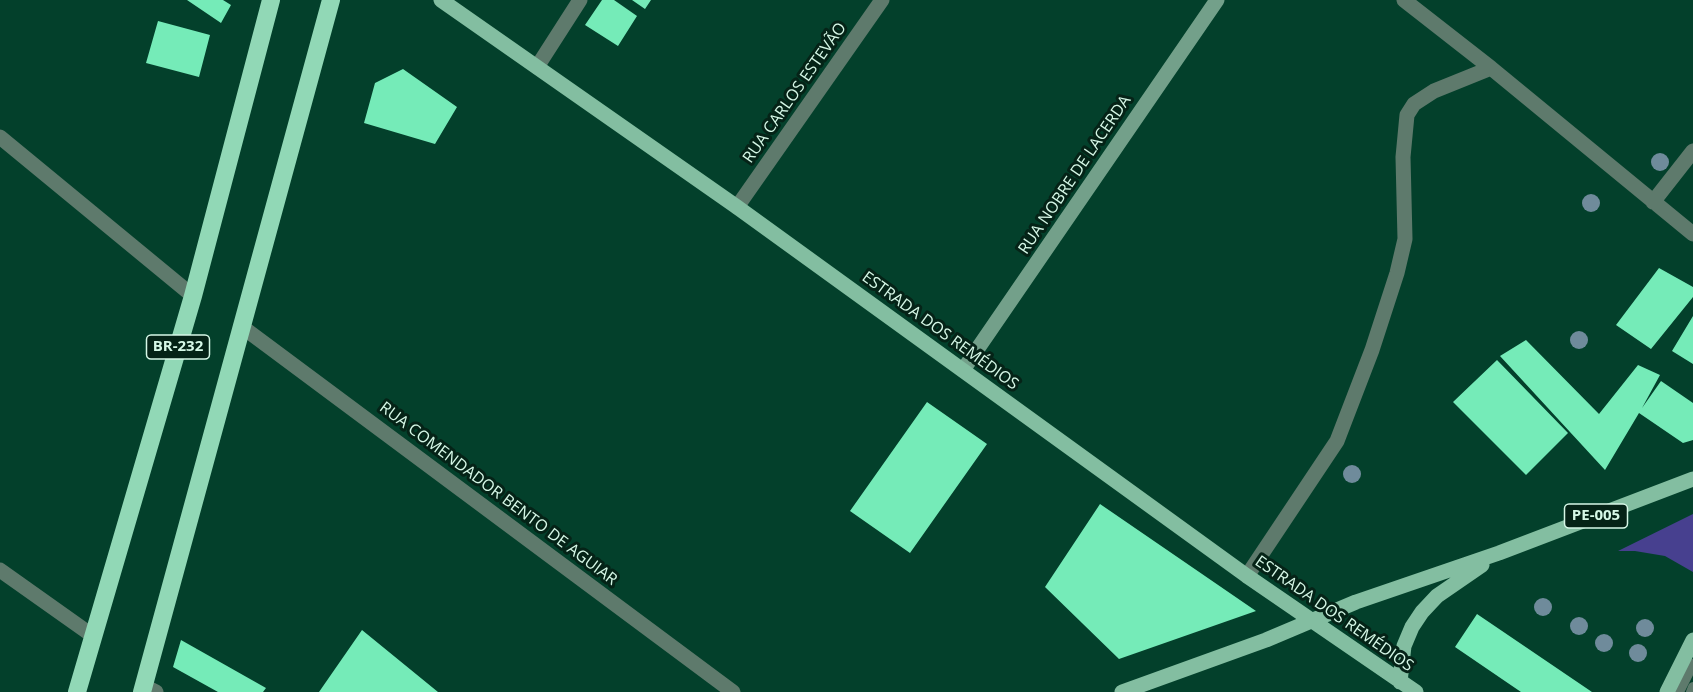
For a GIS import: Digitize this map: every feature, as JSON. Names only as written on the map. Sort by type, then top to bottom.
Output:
[{"type":"highway","name":"BR-232","points":[[77,692],[193,296],[271,0]]},
{"type":"highway","name":"BR-232","points":[[148,690],[241,326],[331,0]]},
{"type":"main road","name":"ESTRADA DOS REMÉDIOS","points":[[441,0],[737,207],[1246,576],[1416,692]]},
{"type":"main road","name":"PE-005","points":[[1122,692],[1356,602],[1500,553],[1693,479]]},
{"type":"main road","points":[[1400,682],[1404,646],[1412,627],[1422,612],[1437,596],[1500,553]]},
{"type":"main road","points":[[1667,692],[1693,640]]},
{"type":"street","points":[[537,67],[580,0]]},
{"type":"street","name":"RUA CARLOS ESTEVÃO","points":[[737,207],[882,0]]},
{"type":"street","name":"RUA NOBRE DE LACERDA","points":[[963,370],[1216,0]]},
{"type":"street","points":[[1404,0],[1491,68],[1693,234]]},
{"type":"street","points":[[1246,576],[1336,441],[1372,350],[1397,273],[1405,239],[1403,157],[1407,115],[1414,105],[1428,94],[1491,68]]},
{"type":"street","points":[[0,137],[193,296]]},
{"type":"street","points":[[1653,202],[1693,151]]},
{"type":"street","name":"RUA COMENDADOR BENTO DE AGUIAR","points":[[241,326],[733,692]]},
{"type":"street","points":[[0,570],[93,636]]},
{"type":"lane","points":[[1679,692],[1693,664]]},
{"type":"lane","points":[[1690,692],[1693,687]]},
{"type":"shaded area","points":[[1693,514],[1693,572],[1665,556],[1618,551]]},
{"type":"building","points":[[187,0],[223,0],[231,5],[221,23]]},
{"type":"building","points":[[602,0],[614,0],[637,16],[618,46],[585,25]]},
{"type":"building","points":[[632,0],[651,0],[645,9]]},
{"type":"building","points":[[158,21],[210,35],[199,77],[146,63]]},
{"type":"building","points":[[403,69],[457,107],[435,144],[364,123],[375,83]]},
{"type":"building","points":[[1659,268],[1693,287],[1693,297],[1651,349],[1616,325]]},
{"type":"building","points":[[1693,316],[1693,364],[1672,351]]},
{"type":"building","points":[[1526,340],[1599,414],[1638,365],[1660,375],[1642,408],[1661,381],[1693,403],[1693,440],[1683,443],[1639,413],[1605,470],[1500,356]]},
{"type":"building","points":[[1497,360],[1568,433],[1526,475],[1453,402]]},
{"type":"building","points":[[927,402],[987,444],[910,553],[850,511]]},
{"type":"building","points":[[1100,504],[1256,611],[1119,659],[1045,587]]},
{"type":"building","points":[[1477,614],[1592,692],[1521,692],[1455,647]]},
{"type":"building","points":[[362,630],[438,692],[319,692]]},
{"type":"building","points":[[181,640],[266,688],[263,692],[218,692],[173,667]]}]
